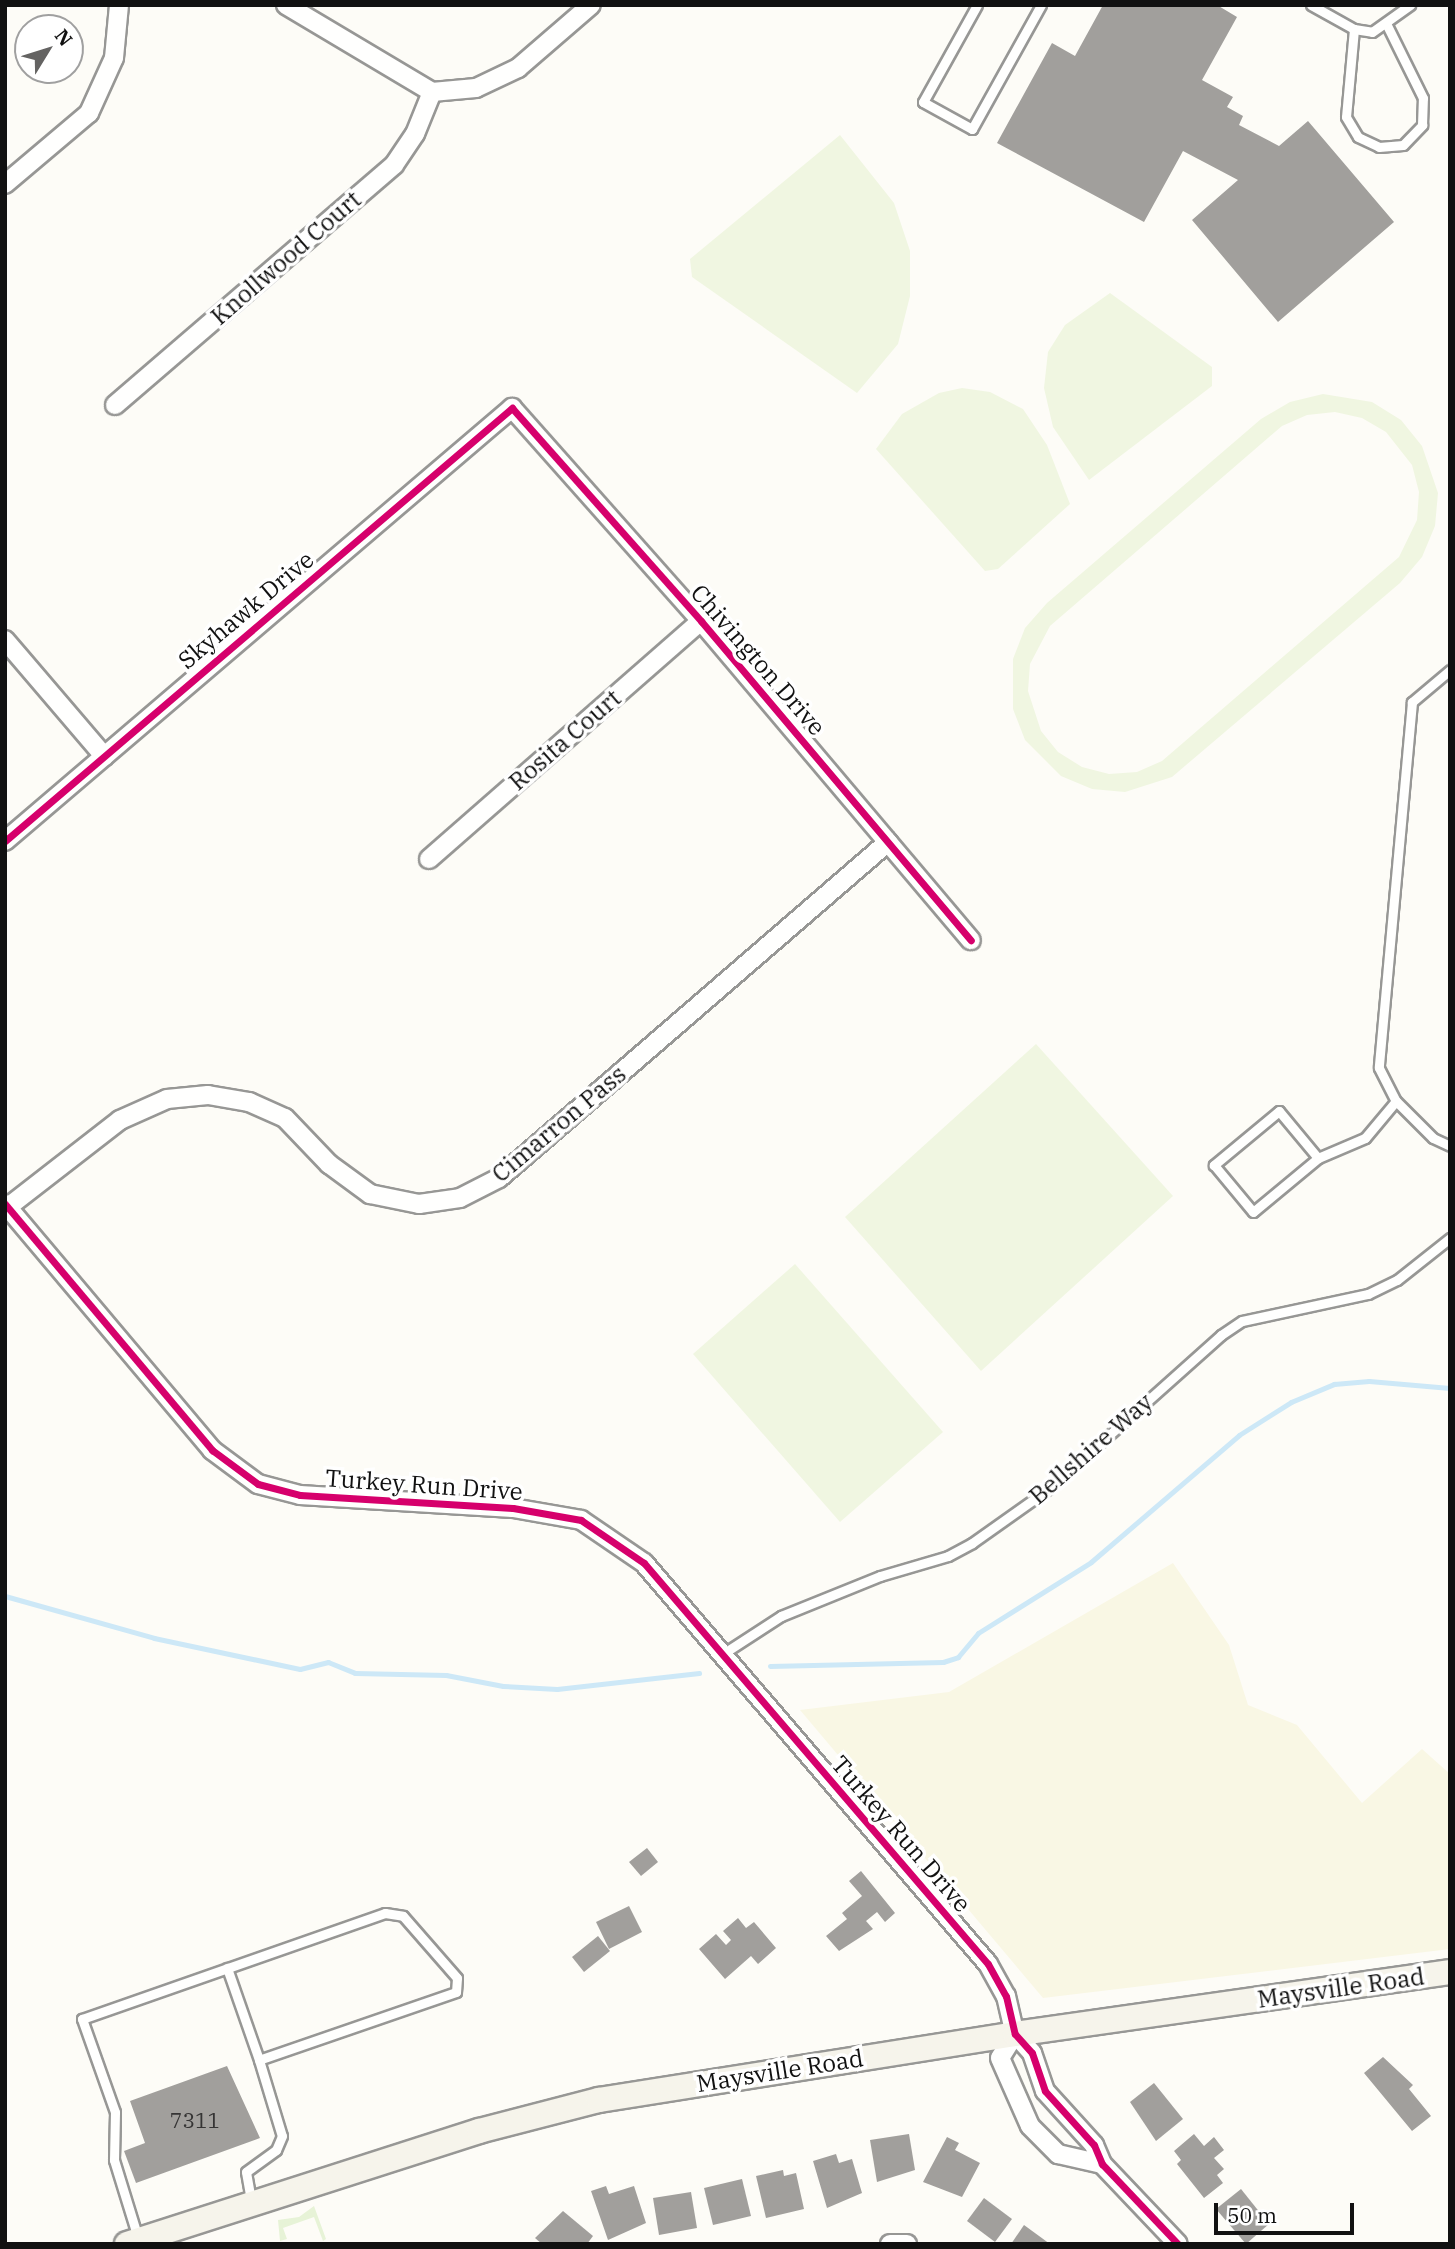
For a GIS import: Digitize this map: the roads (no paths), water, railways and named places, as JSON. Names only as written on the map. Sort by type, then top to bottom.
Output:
[{"type":"main road","name":"Maysville Road","points":[[133,2242],[479,2131],[599,2100],[1015,2034],[1450,1972]]},
{"type":"street","points":[[5,184],[89,113],[114,58],[118,5]]},
{"type":"street","points":[[295,7],[432,92],[476,88],[518,68],[590,5]]},
{"type":"street","name":"Knollwood Court","points":[[116,405],[394,165],[415,134],[432,92]]},
{"type":"street","name":"Chivington Drive","points":[[512,408],[701,621],[971,940]]},
{"type":"street","name":"Skyhawk Drive","points":[[5,841],[512,408]]},
{"type":"street","name":"Rosita Court","points":[[429,859],[701,621]]},
{"type":"street","points":[[5,640],[104,756]]},
{"type":"street","name":"Cimarron Pass","points":[[7,1205],[120,1120],[167,1099],[208,1095],[249,1102],[285,1118],[330,1164],[370,1194],[419,1203],[460,1198],[499,1178],[888,842]]},
{"type":"street","name":"Turkey Run Drive","points":[[7,1205],[212,1450],[258,1484],[300,1495],[513,1508],[581,1520],[644,1563],[988,1964],[1006,1996],[1015,2034]]},
{"type":"street","points":[[1102,2164],[1058,2154],[1030,2126],[1000,2058],[1015,2034],[1032,2053],[1045,2091],[1094,2145],[1102,2164],[1178,2244]]},
{"type":"street","points":[[890,2244],[907,2244]]},
{"type":"lane","points":[[977,5],[923,102],[972,128],[1041,5]]},
{"type":"lane","points":[[1311,5],[1354,29],[1372,32],[1387,25],[1410,5]]},
{"type":"lane","points":[[1354,29],[1346,117],[1357,136],[1380,148],[1403,145],[1422,125],[1423,98],[1387,25]]},
{"type":"lane","points":[[1450,670],[1412,702],[1379,1068],[1396,1101],[1433,1138],[1450,1146]]},
{"type":"lane","points":[[1318,1158],[1279,1111],[1214,1165],[1252,1212],[1318,1158],[1365,1138],[1396,1101]]},
{"type":"lane","name":"Bellshire Way","points":[[722,1655],[781,1616],[880,1576],[948,1556],[972,1543],[1051,1487],[1221,1335],[1242,1321],[1368,1294],[1397,1280],[1450,1238]]},
{"type":"lane","points":[[133,2242],[114,2160],[115,2112],[82,2019],[395,1912],[411,1922],[457,1978],[459,1985],[450,1996],[259,2060]]},
{"type":"lane","points":[[227,1968],[282,2136],[276,2150],[247,2172],[253,2204]]},
{"type":"waterway","points":[[770,1666],[943,1662],[958,1657],[978,1633],[1091,1562],[1239,1435],[1291,1402],[1334,1384],[1369,1381],[1450,1388]]},
{"type":"waterway","points":[[5,1596],[154,1638],[300,1669],[328,1662],[355,1673],[446,1675],[503,1686],[557,1689],[699,1673]]}]
